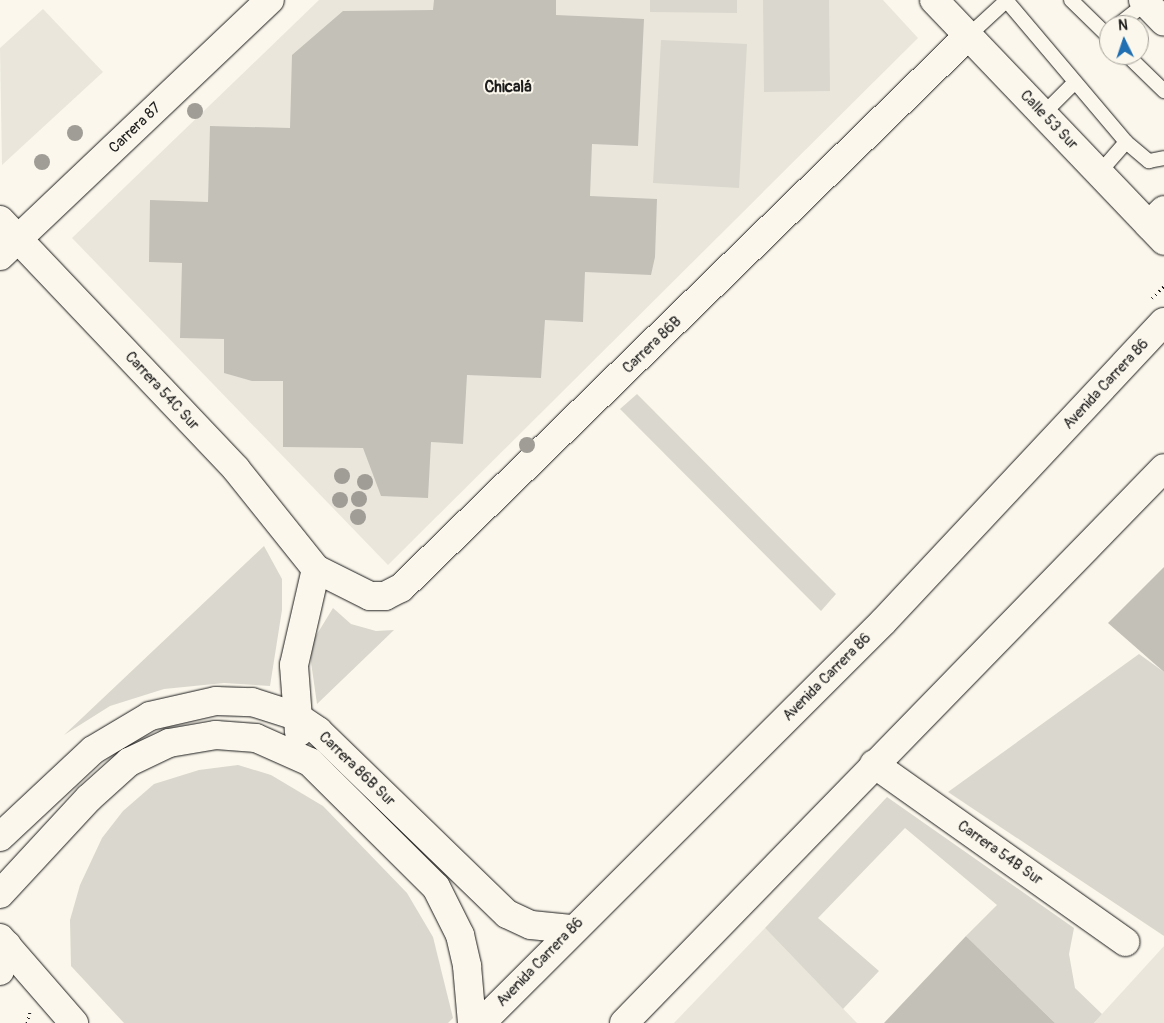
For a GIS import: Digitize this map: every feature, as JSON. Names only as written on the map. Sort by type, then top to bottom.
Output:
[{"type":"street","name":"Carrera 87","points":[[6,238],[270,0]]},
{"type":"street","name":"Calle 53 Sur","points":[[934,0],[1099,173],[1159,225]]},
{"type":"street","name":"Carrera 86B","points":[[316,569],[370,596],[385,596],[401,588],[968,36]]},
{"type":"street","name":"Carrera 54C Sur","points":[[6,238],[236,469],[316,569]]},
{"type":"street","name":"Avenida Carrera 86","points":[[481,1023],[571,930],[883,622],[1164,322]]},
{"type":"street","points":[[624,1023],[1164,468]]},
{"type":"street","points":[[310,762],[296,716],[294,665],[316,569]]},
{"type":"street","name":"Carrera 86B Sur","points":[[0,837],[93,750],[150,716],[216,701],[252,702],[296,716],[332,743],[507,914],[531,925],[571,930]]},
{"type":"street","name":"Carrera 86B Sur","points":[[0,894],[89,798],[129,762],[169,743],[216,735],[256,738],[310,762],[436,887],[460,935],[467,966],[472,1023]]},
{"type":"street","name":"Carrera 54B Sur","points":[[874,764],[1125,942]]},
{"type":"street","points":[[2,951],[74,1023]]},
{"type":"lane","points":[[968,36],[1007,0],[1126,142],[1149,161],[1164,158]]},
{"type":"lane","points":[[1071,0],[1099,26]]},
{"type":"lane","points":[[1137,15],[1151,8]]},
{"type":"lane","points":[[1137,65],[1164,91]]},
{"type":"lane","points":[[1043,114],[1075,82]]},
{"type":"lane","points":[[1099,173],[1126,142]]},
{"type":"path","points":[[1153,297],[1164,286]]},
{"type":"shaded area","points":[[319,0],[883,0],[918,38],[388,565],[72,238]]},
{"type":"shaded area","points":[[650,0],[737,0],[737,13],[650,12]]},
{"type":"shaded area","points":[[763,0],[829,0],[830,91],[764,92]]},
{"type":"shaded area","points":[[43,9],[103,72],[2,165],[0,48]]},
{"type":"shaded area","points":[[661,40],[747,44],[739,188],[653,183]]},
{"type":"shaded area","points":[[637,394],[836,594],[821,611],[620,409]]},
{"type":"shaded area","points":[[264,546],[282,579],[282,610],[270,686],[224,683],[164,689],[110,706],[64,735]]},
{"type":"shaded area","points":[[333,608],[351,624],[376,631],[394,630],[317,704],[310,655],[314,639]]},
{"type":"shaded area","points":[[1139,654],[1164,672],[1164,936],[948,792]]},
{"type":"shaded area","points":[[238,765],[271,775],[323,806],[407,893],[433,937],[453,1018],[448,1023],[124,1023],[71,966],[70,920],[80,885],[102,838],[123,811],[154,784],[199,770]]},
{"type":"shaded area","points":[[887,797],[1074,928],[1069,954],[1075,988],[1102,1014],[1094,1023],[1055,1023],[966,936],[997,905],[905,828],[818,918],[879,971],[843,1009],[765,928]]},
{"type":"shaded area","points":[[765,928],[857,1023],[674,1023]]},
{"type":"shaded area","points":[[1164,946],[1164,1023],[1094,1023],[1102,1014]]},
{"type":"building","points":[[434,0],[556,0],[556,15],[644,19],[638,146],[592,144],[590,196],[657,199],[655,257],[651,275],[585,272],[583,322],[545,320],[541,378],[467,375],[463,444],[431,442],[428,498],[381,496],[363,448],[283,447],[283,381],[252,381],[224,373],[224,339],[180,338],[182,263],[149,262],[150,200],[208,202],[210,126],[290,128],[292,55],[343,11],[433,10]]},
{"type":"building","points":[[1164,567],[1164,672],[1108,623]]},
{"type":"building","points":[[966,936],[1055,1023],[884,1023]]},
{"type":"district","name":"Chicalá","points":[[508,87]]}]
